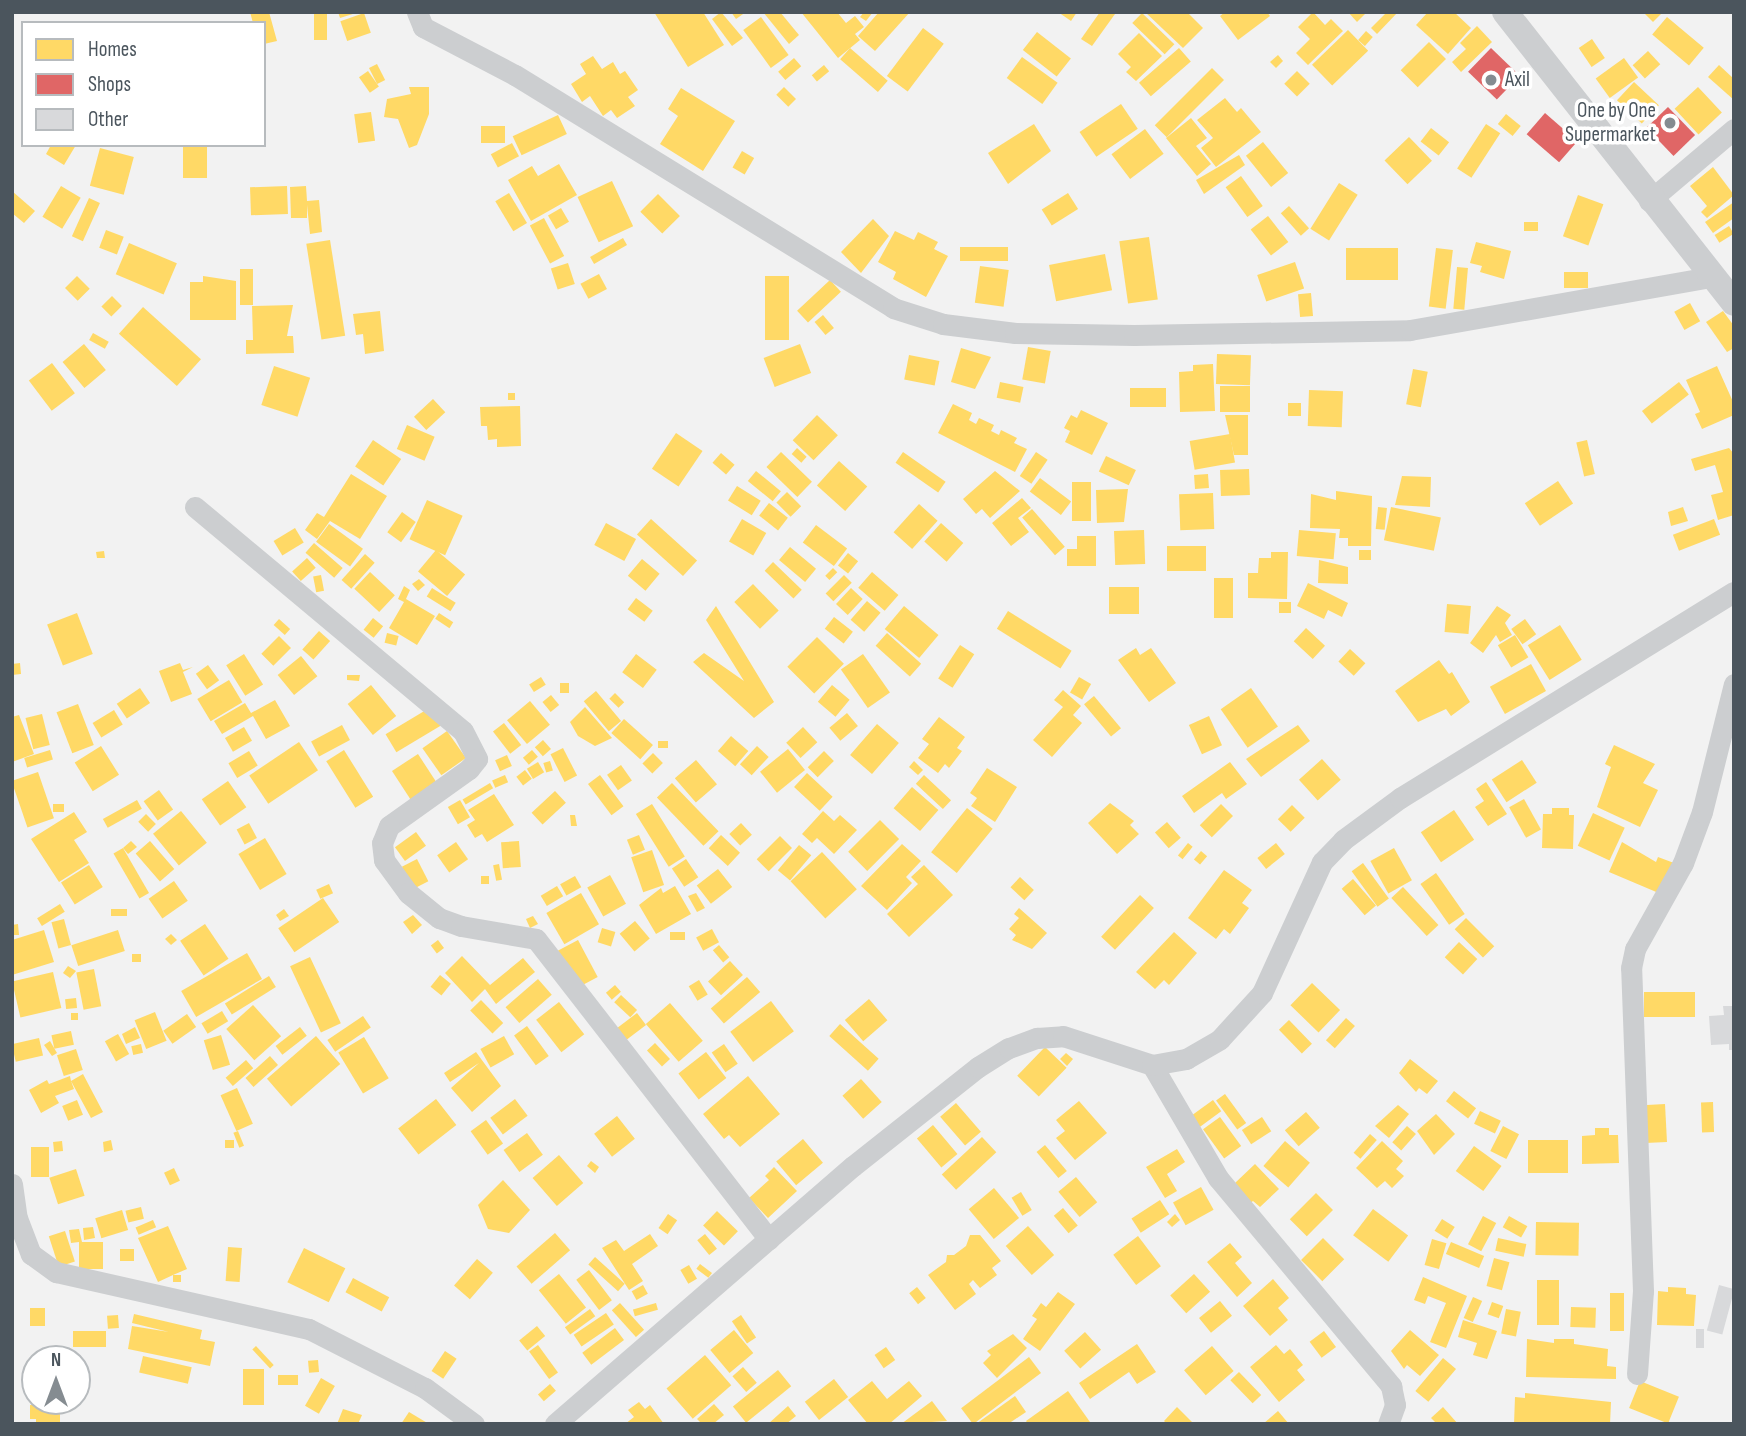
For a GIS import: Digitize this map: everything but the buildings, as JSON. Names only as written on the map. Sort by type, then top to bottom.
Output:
[{"type":"street","points":[[417,12],[423,27],[515,75],[893,308],[943,324],[1015,332],[1135,335],[1410,330],[1712,277]]},
{"type":"street","points":[[1505,12],[1649,201],[1734,303]]},
{"type":"street","points":[[1649,201],[1734,129]]},
{"type":"street","points":[[195,507],[463,731],[477,759],[470,769],[389,826],[382,843],[384,860],[408,893],[439,918],[461,926],[536,939],[769,1239]]},
{"type":"street","points":[[555,1424],[769,1239],[957,1083],[1009,1048],[1037,1038],[1063,1035],[1152,1065],[1186,1059],[1220,1039],[1243,1017],[1278,966],[1322,862],[1343,840],[1400,798],[1734,592]]},
{"type":"street","points":[[1637,1374],[1643,1291],[1631,968],[1635,949],[1683,863],[1702,812],[1734,684]]},
{"type":"street","points":[[1152,1065],[1218,1178],[1391,1386],[1395,1405],[1388,1424]]},
{"type":"street","points":[[12,1184],[18,1218],[31,1254],[56,1272],[309,1329],[425,1388],[474,1424]]},
{"type":"place","name":"Axil","points":[[1491,80]]},
{"type":"place","name":"One by One Supermarket","points":[[1670,123]]}]
